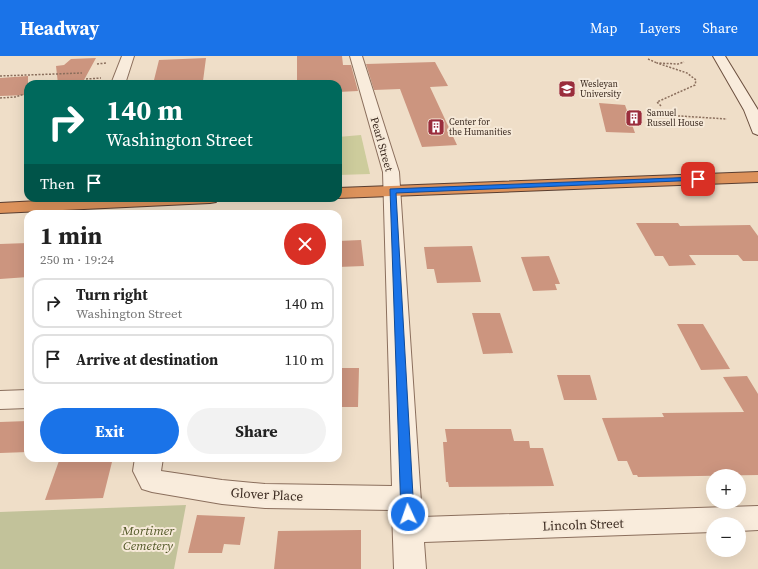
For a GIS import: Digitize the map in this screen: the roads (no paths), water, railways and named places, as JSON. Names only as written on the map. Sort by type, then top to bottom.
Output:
[{"type":"highway","points":[[342,193],[758,177]]},
{"type":"highway","points":[[0,208],[67,202]]},
{"type":"street","points":[[119,80],[128,56]]},
{"type":"street","name":"Pearl Street","points":[[356,56],[391,172],[410,569]]},
{"type":"street","points":[[719,56],[751,110],[757,124]]},
{"type":"street","points":[[0,400],[24,399]]},
{"type":"street","name":"Glover Place","points":[[148,462],[147,471],[152,481],[181,486],[265,496],[407,498]]},
{"type":"street","name":"Lincoln Street","points":[[408,530],[758,518]]},
{"type":"place","name":"Wesleyan University","points":[[567,89]]},
{"type":"place","name":"Samuel Russell House","points":[[634,118]]},
{"type":"place","name":"Center for the Humanities","points":[[436,127]]},
{"type":"park label","name":"Mortimer Cemetery","points":[[148,538]]}]
